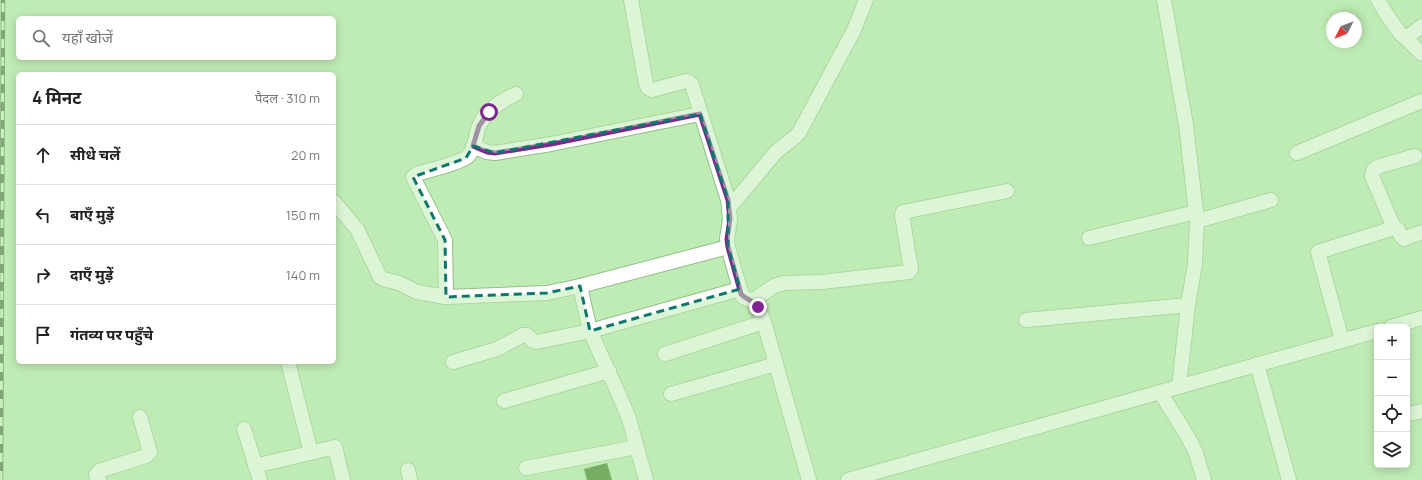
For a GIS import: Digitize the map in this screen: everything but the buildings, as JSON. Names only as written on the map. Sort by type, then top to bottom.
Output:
[{"type":"street","points":[[631,0],[646,84],[648,88],[652,90],[686,82],[689,82],[692,85],[729,208],[730,219],[727,239],[728,247],[740,289],[743,297],[752,301],[758,307],[764,322],[809,480]]},
{"type":"street","points":[[729,208],[776,152],[800,131],[854,30],[866,0]]},
{"type":"street","points":[[1164,0],[1186,125],[1197,217],[1195,264],[1188,305],[1179,387]]},
{"type":"street","points":[[1378,0],[1399,32],[1422,54]]},
{"type":"street","points":[[1406,38],[1422,26]]},
{"type":"street","points":[[446,297],[445,240],[413,177],[417,174],[466,158],[472,150],[479,126],[485,116],[503,101],[516,94]]},
{"type":"street","points":[[1296,153],[1422,101]]},
{"type":"street","points":[[473,146],[487,152],[495,153],[551,144],[700,114]]},
{"type":"street","points":[[1415,156],[1375,168],[1372,176],[1394,228],[1398,229],[1401,236],[1404,239],[1422,232]]},
{"type":"street","points":[[752,301],[774,286],[784,283],[822,282],[909,272],[910,269],[902,215],[903,212],[1007,191]]},
{"type":"street","points":[[1089,238],[1197,217],[1271,200]]},
{"type":"street","points":[[336,204],[357,229],[380,277],[399,283],[417,292],[446,297],[547,293],[580,286],[728,247]]},
{"type":"street","points":[[1342,340],[1318,252],[1394,228]]},
{"type":"street","points":[[580,286],[590,331],[629,419],[646,480]]},
{"type":"street","points":[[453,362],[497,349],[523,335],[526,335],[532,341],[537,342],[590,331],[740,289]]},
{"type":"street","points":[[1026,320],[1188,305]]},
{"type":"street","points":[[1401,324],[1422,318]]},
{"type":"street","points":[[665,354],[764,322]]},
{"type":"street","points":[[848,480],[1374,332]]},
{"type":"street","points":[[289,364],[311,453]]},
{"type":"street","points":[[671,394],[776,364]]},
{"type":"street","points":[[1257,364],[1289,480]]},
{"type":"street","points":[[504,401],[609,371]]},
{"type":"street","points":[[1160,392],[1196,452],[1204,480]]},
{"type":"street","points":[[1410,414],[1422,412]]},
{"type":"street","points":[[98,480],[96,475],[101,469],[149,454],[150,452],[140,417]]},
{"type":"street","points":[[244,429],[260,480]]},
{"type":"street","points":[[256,466],[335,447],[343,480]]},
{"type":"street","points":[[526,468],[637,447]]},
{"type":"highlighted area","points":[[700,114],[728,200],[728,247],[740,289],[590,331],[580,286],[547,293],[446,297],[445,240],[413,177],[466,158],[473,146],[495,153]]},
{"type":"railway","points":[[1,480],[3,0]]},
{"type":"route","points":[[489,112],[479,126],[473,146],[491,153],[551,144],[700,114],[728,200],[730,214],[727,239],[728,247],[741,294],[746,299],[756,303],[758,307]]}]
